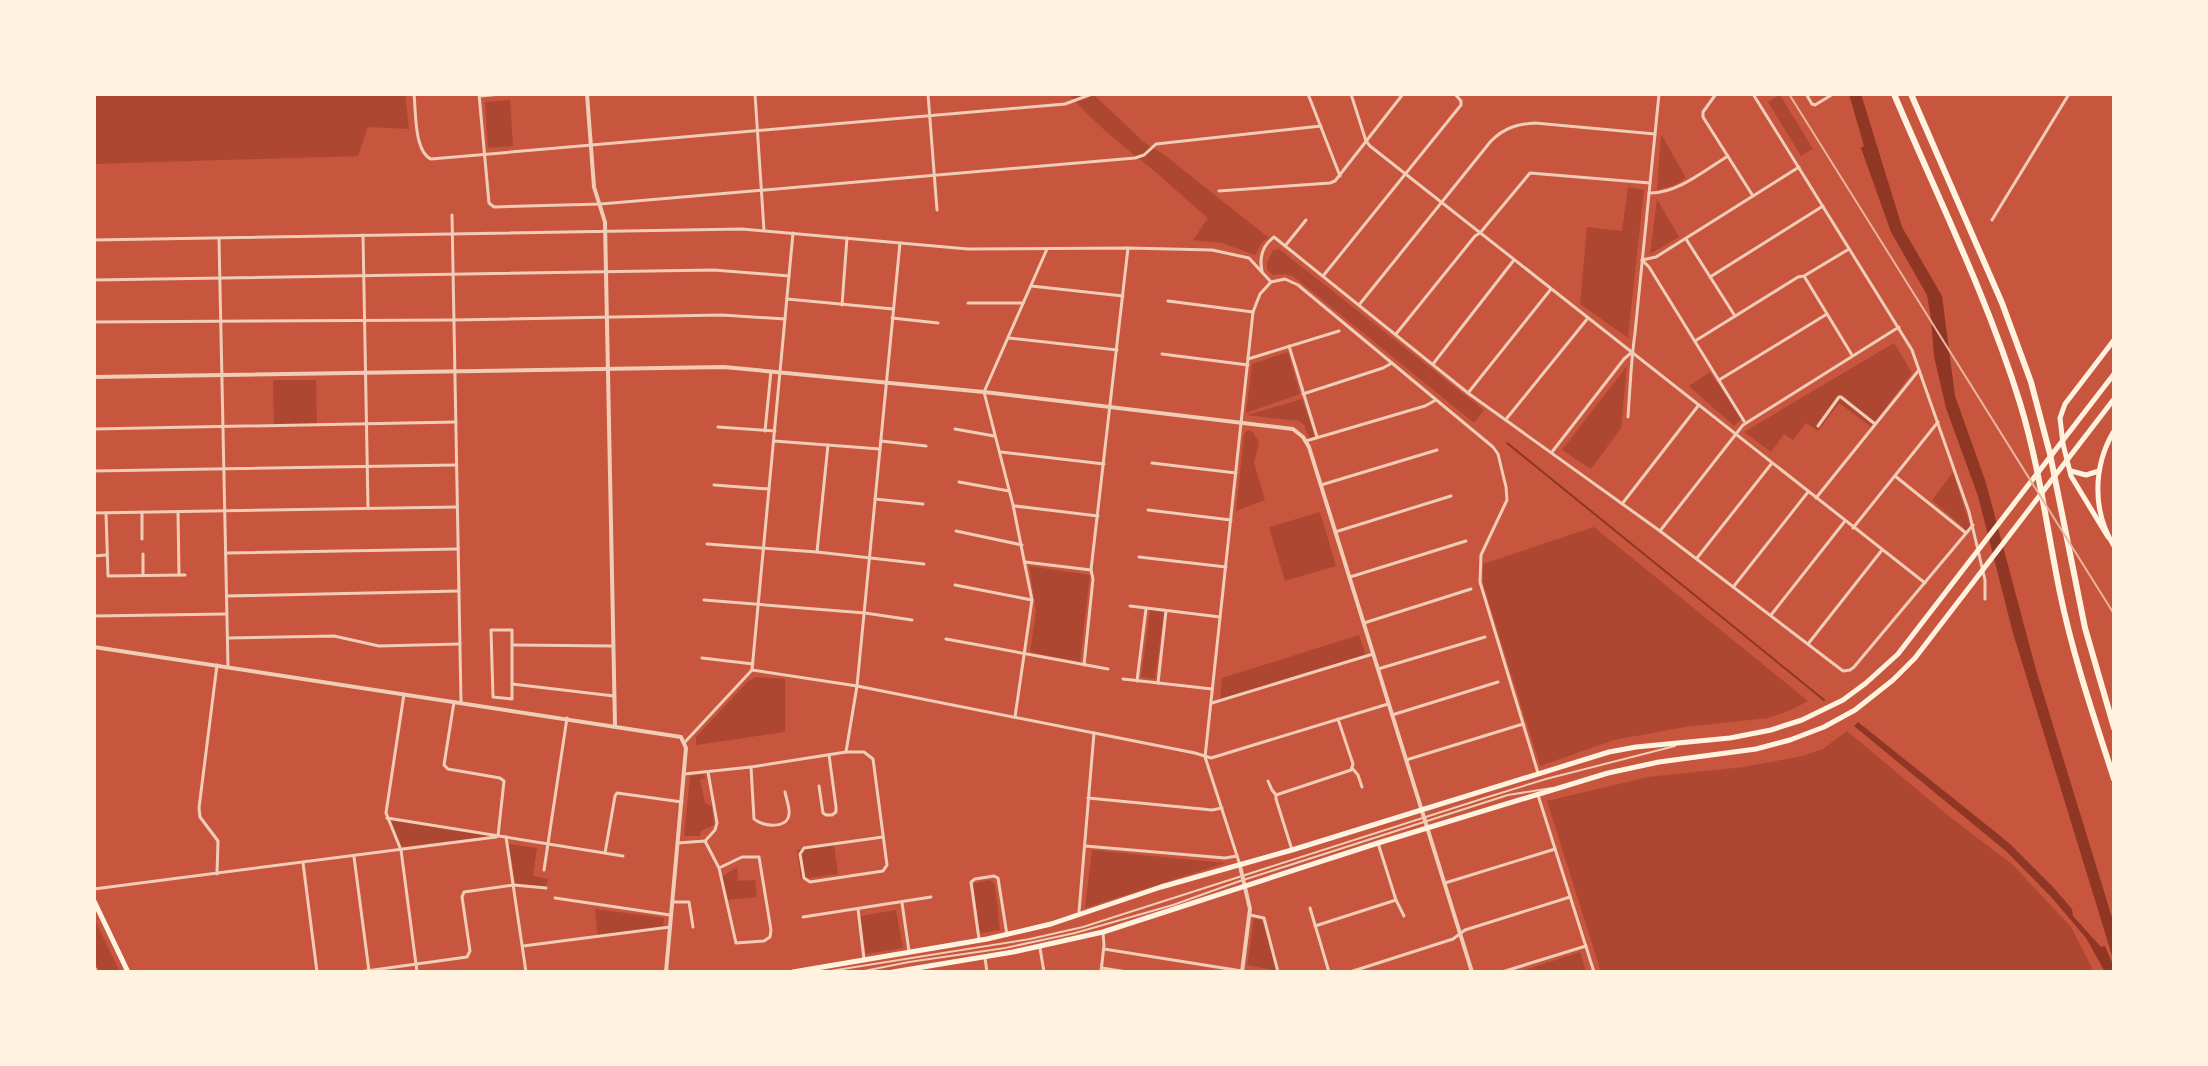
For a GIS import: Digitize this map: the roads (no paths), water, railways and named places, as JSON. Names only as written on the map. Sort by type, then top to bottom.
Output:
[{"type":"highway","points":[[1894,94],[1988,311],[2020,403],[2032,445],[2073,650],[2114,779]]},
{"type":"highway","points":[[1911,94],[2002,303],[2031,382],[2050,454],[2085,628],[2114,728]]},
{"type":"main road","points":[[2114,340],[2062,409],[2061,429],[2076,487],[2114,546]]},
{"type":"main road","points":[[793,972],[1007,935],[1079,916],[1161,887],[1422,811],[1596,755],[1622,749],[1743,736],[1779,728],[1816,714],[1855,692],[1908,643],[2114,374]]},
{"type":"main road","points":[[893,972],[985,958],[1103,932],[1244,880],[1378,843],[1426,823],[1646,764],[1764,747],[1824,727],[1868,701],[1925,646],[2114,399]]},
{"type":"main road","points":[[2108,537],[2099,501],[2099,471],[2103,452],[2114,431]]},
{"type":"main road","points":[[2070,470],[2086,475],[2099,471]]},
{"type":"main road","points":[[94,901],[128,972]]},
{"type":"street","points":[[414,94],[419,145],[426,157],[431,159],[1065,104],[1092,94]]},
{"type":"street","points":[[501,94],[480,95],[491,206],[601,204],[1135,158],[1144,155],[1156,144],[1321,126]]},
{"type":"street","points":[[587,94],[594,187],[601,204],[605,231],[615,725]]},
{"type":"street","points":[[755,94],[764,231]]},
{"type":"street","points":[[928,94],[937,210]]},
{"type":"street","points":[[1308,94],[1340,176]]},
{"type":"street","points":[[1351,94],[1366,141],[1925,583]]},
{"type":"street","points":[[1219,191],[1330,183],[1340,176],[1403,94]]},
{"type":"street","points":[[1323,276],[1461,105],[1455,94]]},
{"type":"street","points":[[1628,417],[1631,353],[1659,94]]},
{"type":"street","points":[[1716,94],[1703,112],[1703,117],[1753,196]]},
{"type":"street","points":[[1753,94],[1899,327],[1920,369],[1973,525],[1985,580],[1985,599]]},
{"type":"street","points":[[1806,94],[1815,105],[1833,94]]},
{"type":"street","points":[[1992,220],[2069,94]]},
{"type":"street","points":[[1359,305],[1500,133],[1524,124],[1545,123],[1655,134]]},
{"type":"street","points":[[1649,193],[1674,188],[1728,156]]},
{"type":"street","points":[[1642,260],[1656,257],[1799,167]]},
{"type":"street","points":[[1396,334],[1530,173],[1650,183]]},
{"type":"street","points":[[1710,277],[1823,206]]},
{"type":"street","points":[[452,215],[461,702]]},
{"type":"street","points":[[1285,246],[1306,220]]},
{"type":"street","points":[[94,240],[728,229],[968,249],[1177,248],[1249,258],[1271,282]]},
{"type":"street","points":[[685,742],[752,667],[793,233]]},
{"type":"street","points":[[363,235],[368,508]]},
{"type":"street","points":[[219,237],[228,667]]},
{"type":"street","points":[[1263,273],[1261,253],[1274,237],[1468,393],[1697,558],[1841,670],[1848,671],[1854,667],[1973,525]]},
{"type":"street","points":[[842,305],[847,238]]},
{"type":"street","points":[[1686,239],[1735,316]]},
{"type":"street","points":[[846,752],[865,613],[900,243]]},
{"type":"street","points":[[1084,665],[1093,579],[1091,570],[1128,248]]},
{"type":"street","points":[[1015,717],[1032,600],[1013,505],[984,392],[1047,249]]},
{"type":"street","points":[[1695,341],[1798,277],[1850,249]]},
{"type":"street","points":[[1433,364],[1514,260]]},
{"type":"street","points":[[1642,260],[1744,421]]},
{"type":"street","points":[[94,280],[714,270],[789,276]]},
{"type":"street","points":[[1804,276],[1853,356]]},
{"type":"street","points":[[1242,972],[1250,915],[1244,880],[1205,757],[1253,312],[1260,294],[1271,282],[1285,279],[1294,282],[1498,454],[1508,496],[1481,555],[1480,582],[1538,773]]},
{"type":"street","points":[[1030,286],[1123,296]]},
{"type":"street","points":[[1468,393],[1551,289]]},
{"type":"street","points":[[787,299],[893,309]]},
{"type":"street","points":[[1168,301],[1253,312]]},
{"type":"street","points":[[968,303],[1023,303]]},
{"type":"street","points":[[1719,380],[1827,314]]},
{"type":"street","points":[[94,322],[722,315],[785,319]]},
{"type":"street","points":[[892,318],[938,323]]},
{"type":"street","points":[[1506,420],[1588,318]]},
{"type":"street","points":[[1660,531],[1746,423],[1899,327]]},
{"type":"street","points":[[1248,359],[1339,331]]},
{"type":"street","points":[[1007,338],[1117,350]]},
{"type":"street","points":[[1289,346],[1317,437]]},
{"type":"street","points":[[1552,452],[1631,353]]},
{"type":"street","points":[[1162,354],[1248,365]]},
{"type":"street","points":[[1303,394],[1392,363]]},
{"type":"street","points":[[94,377],[710,367],[984,392],[1289,428],[1300,433],[1306,441],[1321,485],[1472,972]]},
{"type":"street","points":[[1816,498],[1920,369]]},
{"type":"street","points":[[765,431],[771,371]]},
{"type":"street","points":[[1818,426],[1839,397],[1875,424]]},
{"type":"street","points":[[1306,441],[1425,406],[1436,400]]},
{"type":"street","points":[[1622,504],[1698,406]]},
{"type":"street","points":[[94,429],[456,422]]},
{"type":"street","points":[[1853,528],[1938,422]]},
{"type":"street","points":[[718,427],[775,431]]},
{"type":"street","points":[[955,429],[994,436]]},
{"type":"street","points":[[774,441],[880,449]]},
{"type":"street","points":[[881,441],[926,446]]},
{"type":"street","points":[[817,552],[828,445]]},
{"type":"street","points":[[1321,485],[1437,450]]},
{"type":"street","points":[[999,452],[1104,464]]},
{"type":"street","points":[[1152,463],[1236,473]]},
{"type":"street","points":[[1697,558],[1772,463]]},
{"type":"street","points":[[94,471],[456,465]]},
{"type":"street","points":[[1895,476],[1966,533]]},
{"type":"street","points":[[959,482],[1009,491]]},
{"type":"street","points":[[714,485],[769,489]]},
{"type":"street","points":[[1733,587],[1808,492]]},
{"type":"street","points":[[1335,532],[1451,496]]},
{"type":"street","points":[[875,499],[923,504]]},
{"type":"street","points":[[1013,505],[1098,516]]},
{"type":"street","points":[[94,513],[457,507]]},
{"type":"street","points":[[1148,510],[1231,520]]},
{"type":"street","points":[[142,512],[142,539]]},
{"type":"street","points":[[178,512],[179,575]]},
{"type":"street","points":[[106,513],[108,576],[185,575]]},
{"type":"street","points":[[1771,615],[1845,521]]},
{"type":"street","points":[[956,531],[1022,545]]},
{"type":"street","points":[[1350,577],[1466,541]]},
{"type":"street","points":[[707,544],[924,564]]},
{"type":"street","points":[[226,553],[458,549]]},
{"type":"street","points":[[1808,644],[1882,550]]},
{"type":"street","points":[[143,554],[143,575]]},
{"type":"street","points":[[94,556],[107,555]]},
{"type":"street","points":[[1139,557],[1226,567]]},
{"type":"street","points":[[1025,562],[1091,570]]},
{"type":"street","points":[[955,585],[1032,600]]},
{"type":"street","points":[[1364,623],[1471,589]]},
{"type":"street","points":[[227,596],[459,591]]},
{"type":"street","points":[[704,600],[865,613],[912,620]]},
{"type":"street","points":[[1130,606],[1220,617]]},
{"type":"street","points":[[1137,681],[1146,607]]},
{"type":"street","points":[[1158,683],[1166,610]]},
{"type":"street","points":[[94,616],[227,614]]},
{"type":"street","points":[[491,630],[512,630],[512,684],[512,699],[493,697],[491,630]]},
{"type":"street","points":[[227,638],[334,636],[388,647],[460,644]]},
{"type":"street","points":[[1378,669],[1485,637]]},
{"type":"street","points":[[946,639],[1108,669]]},
{"type":"street","points":[[513,645],[613,646]]},
{"type":"street","points":[[94,647],[676,734],[685,742],[686,748],[666,972]]},
{"type":"street","points":[[1211,704],[1373,654]]},
{"type":"street","points":[[702,658],[1214,758],[1389,704]]},
{"type":"street","points":[[217,665],[199,808],[200,817],[218,841],[217,874]]},
{"type":"street","points":[[1123,679],[1212,689]]},
{"type":"street","points":[[1392,715],[1498,682]]},
{"type":"street","points":[[512,684],[614,696]]},
{"type":"street","points":[[404,694],[386,809],[401,850],[417,972]]},
{"type":"street","points":[[454,701],[444,765],[448,769],[503,779],[505,787],[498,836]]},
{"type":"street","points":[[544,870],[567,718]]},
{"type":"street","points":[[1338,719],[1352,768],[1362,787]]},
{"type":"street","points":[[1406,760],[1523,724]]},
{"type":"street","points":[[1079,916],[1094,733]]},
{"type":"street","points":[[684,774],[864,752],[873,759],[887,865],[883,871],[810,882],[804,878],[800,854],[804,848],[883,837]]},
{"type":"street","points":[[819,786],[823,813],[832,815],[836,807],[829,755]]},
{"type":"street","points":[[751,767],[754,819],[762,826],[784,823],[788,819],[790,814],[785,792]]},
{"type":"street","points":[[1276,795],[1352,768]]},
{"type":"street","points":[[678,843],[705,841],[715,830],[717,823],[708,772]]},
{"type":"street","points":[[1268,781],[1276,795],[1292,850]]},
{"type":"street","points":[[605,853],[617,793],[682,802]]},
{"type":"street","points":[[1538,795],[1594,972]]},
{"type":"street","points":[[1088,798],[1212,810],[1222,808]]},
{"type":"street","points":[[387,818],[623,856]]},
{"type":"street","points":[[94,889],[498,836]]},
{"type":"street","points":[[506,837],[526,972]]},
{"type":"street","points":[[705,841],[719,868],[736,943],[764,941],[770,937],[759,857],[742,857],[719,868]]},
{"type":"street","points":[[1378,843],[1404,916]]},
{"type":"street","points":[[1084,846],[1225,858],[1237,856]]},
{"type":"street","points":[[1445,883],[1555,849]]},
{"type":"street","points":[[354,857],[369,971]]},
{"type":"street","points":[[303,863],[317,972]]},
{"type":"street","points":[[979,940],[971,882],[975,879],[998,878],[1007,935]]},
{"type":"street","points":[[359,972],[465,958],[470,951],[463,894],[514,885],[546,888]]},
{"type":"street","points":[[803,917],[931,897]]},
{"type":"street","points":[[1353,972],[1453,939],[1465,930],[1570,897]]},
{"type":"street","points":[[555,898],[671,916]]},
{"type":"street","points":[[1315,926],[1396,900]]},
{"type":"street","points":[[673,902],[689,902],[693,927]]},
{"type":"street","points":[[902,902],[909,951]]},
{"type":"street","points":[[1310,908],[1329,972]]},
{"type":"street","points":[[858,909],[864,959]]},
{"type":"street","points":[[1250,915],[1264,918],[1278,972]]},
{"type":"street","points":[[523,946],[670,927]]},
{"type":"street","points":[[1103,932],[1102,970],[1127,972]]},
{"type":"street","points":[[1502,972],[1586,946]]},
{"type":"street","points":[[1040,947],[1044,972]]},
{"type":"street","points":[[1104,949],[1248,972]]},
{"type":"street","points":[[985,958],[987,972]]},
{"type":"lane","points":[[1426,823],[1546,779],[1688,743]]},
{"type":"lane","points":[[824,972],[1030,939],[1110,919],[1244,880],[1508,795],[1560,787]]},
{"type":"lane","points":[[859,972],[1065,936],[1173,905],[1244,880]]},
{"type":"waterway","points":[[1507,443],[1824,700]]},
{"type":"railway","points":[[1789,94],[2114,614]]}]
